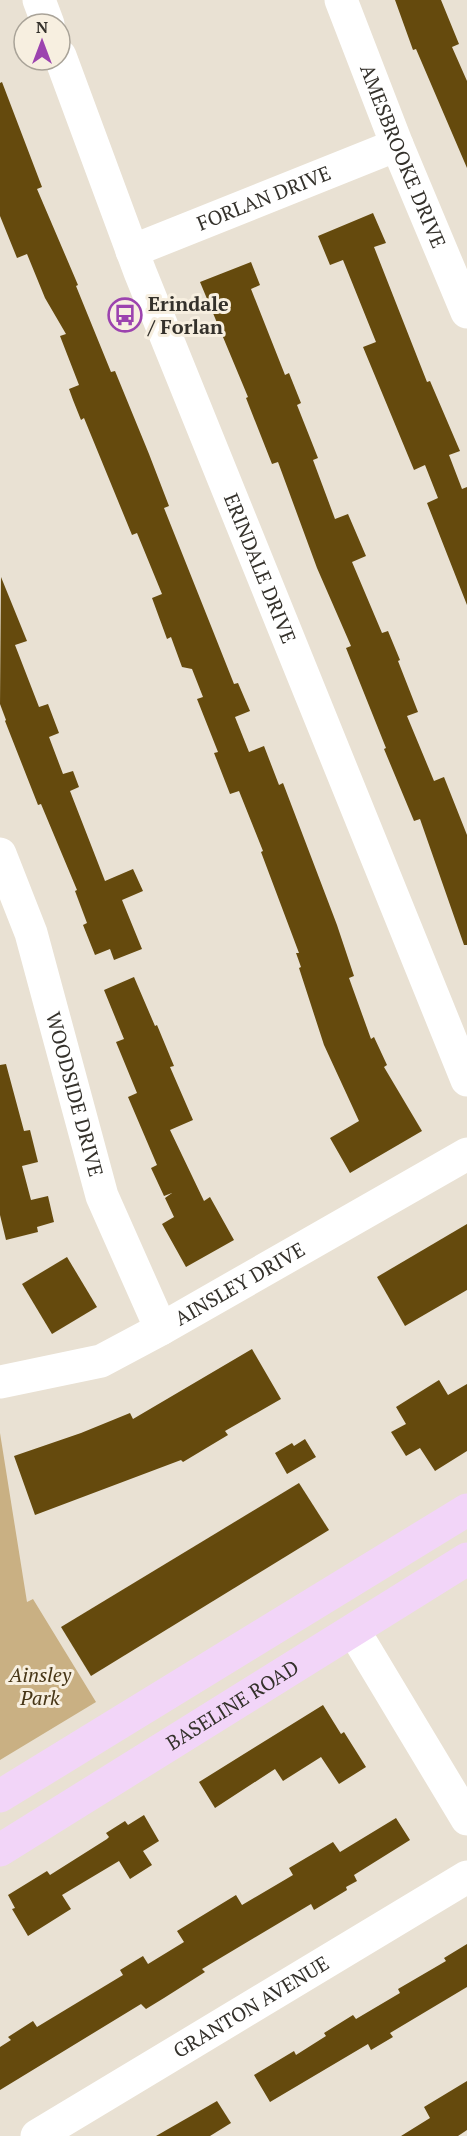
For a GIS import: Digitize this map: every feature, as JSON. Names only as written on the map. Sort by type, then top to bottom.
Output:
[{"type":"main road","points":[[0,1796],[467,1510]]},
{"type":"main road","name":"BASELINE ROAD","points":[[0,1850],[467,1559]]},
{"type":"street","name":"AMESBROOKE DRIVE","points":[[341,0],[397,146],[467,312]]},
{"type":"street","name":"ERINDALE DRIVE","points":[[66,72],[132,251],[467,1080]]},
{"type":"street","name":"FORLAN DRIVE","points":[[132,251],[397,146]]},
{"type":"street","name":"WOODSIDE DRIVE","points":[[0,854],[32,933],[102,1196],[161,1329]]},
{"type":"street","name":"AINSLEY DRIVE","points":[[0,1382],[101,1361],[467,1154]]},
{"type":"street","points":[[354,1631],[467,1819]]},
{"type":"street","name":"GRANTON AVENUE","points":[[37,2136],[467,1877]]},
{"type":"green space","name":"Ainsley Park","points":[[0,1433],[27,1602],[33,1599],[96,1702],[0,1760]]},
{"type":"building","points":[[395,0],[441,0],[459,44],[452,47],[467,81],[467,168],[416,49],[413,50]]},
{"type":"building","points":[[2,82],[42,187],[37,189],[78,285],[76,286],[111,372],[115,371],[149,454],[169,506],[164,508],[234,684],[238,683],[250,711],[235,717],[249,752],[264,746],[279,785],[283,783],[337,925],[354,976],[349,978],[371,1039],[374,1037],[387,1065],[384,1067],[422,1131],[350,1173],[330,1138],[359,1121],[324,1045],[299,968],[301,967],[296,953],[299,953],[261,852],[263,851],[239,791],[230,794],[214,753],[218,752],[197,699],[203,697],[192,669],[182,667],[171,637],[167,639],[152,598],[162,594],[137,533],[132,535],[84,418],[81,420],[73,400],[69,389],[79,385],[60,336],[66,334],[45,298],[27,254],[17,258],[0,216],[0,83]]},
{"type":"building","points":[[373,213],[386,243],[374,247],[427,382],[430,381],[460,451],[449,455],[462,489],[467,487],[467,605],[427,503],[438,498],[425,465],[414,470],[363,347],[376,342],[343,260],[330,265],[318,236]]},
{"type":"building","points":[[251,262],[260,285],[251,289],[285,375],[289,373],[301,403],[297,405],[318,458],[313,460],[335,519],[348,514],[366,556],[352,562],[382,633],[388,631],[400,660],[398,661],[418,712],[407,716],[434,781],[444,777],[467,835],[467,945],[464,945],[420,819],[414,821],[384,749],[386,748],[346,648],[351,646],[317,568],[278,462],[272,464],[246,398],[248,397],[200,282]]},
{"type":"building","points":[[1,577],[27,641],[15,645],[39,707],[48,704],[59,733],[49,737],[63,774],[73,771],[79,787],[70,791],[105,881],[133,869],[143,891],[122,900],[142,949],[114,960],[110,949],[95,955],[83,925],[87,923],[75,891],[77,890],[41,804],[38,805],[5,721],[0,704]]},
{"type":"building","points":[[134,977],[174,1066],[170,1067],[193,1120],[170,1130],[204,1201],[210,1197],[234,1240],[186,1267],[162,1224],[174,1217],[165,1198],[172,1193],[164,1196],[151,1168],[157,1165],[128,1097],[137,1093],[116,1042],[124,1039],[104,990]]},
{"type":"building","points":[[6,1064],[24,1131],[30,1130],[38,1162],[22,1166],[31,1200],[48,1196],[54,1222],[37,1227],[38,1232],[6,1240],[0,1215],[0,1065]]},
{"type":"building","points":[[467,1224],[467,1290],[405,1326],[377,1277]]},
{"type":"building","points":[[67,1257],[97,1307],[52,1334],[22,1284]]},
{"type":"building","points":[[252,1349],[281,1399],[225,1431],[228,1435],[183,1462],[181,1460],[35,1515],[14,1456],[130,1413],[133,1419]]},
{"type":"building","points":[[439,1380],[448,1395],[467,1384],[467,1451],[435,1471],[420,1448],[406,1456],[391,1432],[406,1424],[396,1407]]},
{"type":"building","points":[[305,1439],[316,1457],[287,1474],[275,1453],[292,1443],[294,1446]]},
{"type":"building","points":[[299,1483],[329,1530],[91,1676],[61,1627]]},
{"type":"building","points":[[323,1705],[341,1734],[344,1732],[366,1767],[339,1784],[321,1757],[283,1781],[275,1769],[215,1808],[199,1782]]},
{"type":"building","points":[[144,1815],[159,1841],[143,1851],[152,1865],[130,1879],[119,1861],[62,1895],[71,1909],[28,1936],[12,1909],[15,1908],[8,1895],[47,1871],[50,1875],[107,1839],[109,1837],[106,1833],[125,1821],[128,1825]]},
{"type":"building","points":[[396,1818],[410,1840],[354,1875],[357,1881],[346,1887],[347,1890],[314,1910],[311,1904],[202,1969],[205,1972],[146,2009],[141,2004],[0,2090],[0,2047],[11,2040],[8,2037],[33,2021],[37,2027],[123,1975],[120,1970],[143,1956],[148,1964],[184,1942],[177,1931],[236,1895],[242,1905],[293,1875],[289,1868],[333,1842],[340,1852]]},
{"type":"building","points":[[467,1944],[467,1987],[390,2033],[393,2037],[371,2050],[368,2044],[270,2102],[254,2075],[294,2051],[296,2055],[326,2036],[324,2033],[353,2015],[356,2019],[400,1993],[398,1989],[446,1961],[444,1958]]},
{"type":"building","points":[[467,2081],[467,2130],[458,2136],[401,2136],[430,2118],[424,2107]]},
{"type":"building","points":[[217,2101],[231,2123],[210,2136],[156,2136]]},
{"type":"place","name":"Erindale / Forlan","points":[[125,315]]}]
